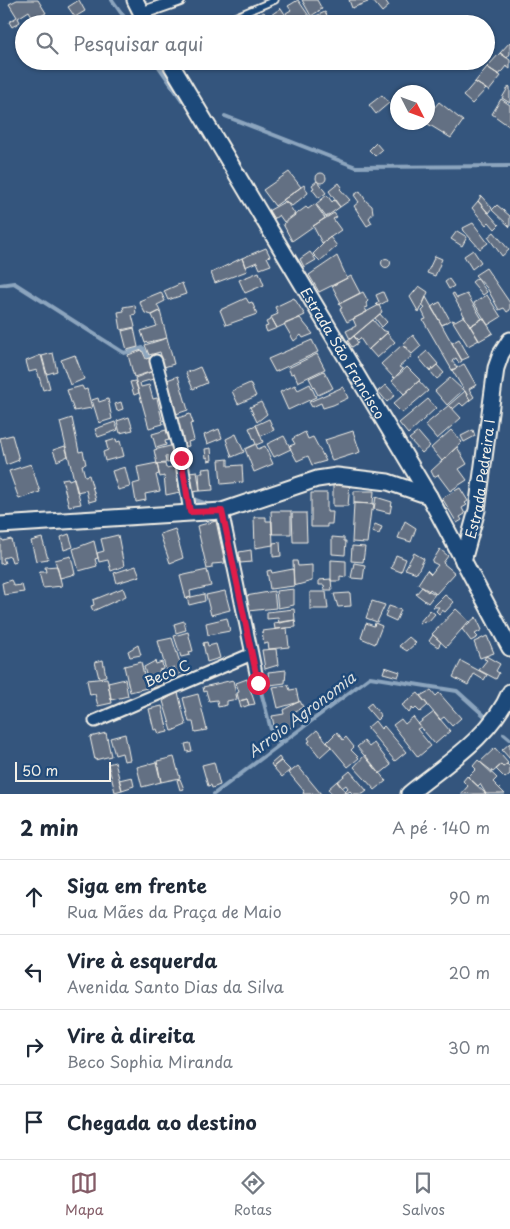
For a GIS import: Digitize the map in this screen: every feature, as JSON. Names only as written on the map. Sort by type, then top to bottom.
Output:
[{"type":"main road","name":"Estrada São Francisco","points":[[174,70],[428,496],[510,648]]},
{"type":"main road","name":"Estrada Pedreira I","points":[[463,561],[477,510],[496,368],[501,354],[510,340]]},
{"type":"main road","points":[[0,525],[222,511],[317,479],[337,476],[388,482],[428,496]]},
{"type":"main road","points":[[409,794],[486,729],[499,714],[510,692]]},
{"type":"street","points":[[141,12],[179,0]]},
{"type":"street","points":[[156,361],[181,458],[190,512]]},
{"type":"street","points":[[222,511],[258,683]]},
{"type":"street","name":"Beco C","points":[[95,721],[252,654]]},
{"type":"lane","points":[[239,15],[275,0]]},
{"type":"building","points":[[17,0],[38,0],[46,13],[43,15],[31,15],[29,11],[23,15],[16,15],[9,4]]},
{"type":"building","points":[[79,0],[85,11],[78,15],[74,15],[68,7]]},
{"type":"building","points":[[298,0],[308,15],[287,15],[286,13],[291,10],[288,6]]},
{"type":"building","points":[[302,0],[317,0],[322,9],[310,15]]},
{"type":"building","points":[[349,0],[367,0],[368,2],[352,8]]},
{"type":"building","points":[[374,0],[385,0],[389,6],[382,12]]},
{"type":"building","points":[[281,8],[286,15],[271,15]]},
{"type":"building","points":[[15,18],[15,25],[12,27],[9,22]]},
{"type":"building","points":[[510,42],[510,54],[507,58],[500,53]]},
{"type":"building","points":[[500,53],[510,60],[510,69],[506,66],[499,75],[492,70],[495,70],[495,58]]},
{"type":"building","points":[[485,70],[492,70],[501,76],[489,91],[475,82]]},
{"type":"building","points":[[475,82],[486,89],[472,104],[463,96]]},
{"type":"building","points":[[510,87],[510,103],[502,98]]},
{"type":"building","points":[[382,95],[389,103],[376,114],[369,105]]},
{"type":"building","points":[[501,99],[510,105],[510,127],[492,114]]},
{"type":"building","points":[[439,102],[463,121],[451,138],[435,128],[435,107]]},
{"type":"building","points":[[376,143],[382,150],[375,156],[369,150]]},
{"type":"building","points":[[289,172],[301,187],[275,206],[263,190]]},
{"type":"building","points":[[321,173],[326,178],[321,183],[316,178]]},
{"type":"building","points":[[317,181],[326,193],[319,198],[312,189],[314,188],[312,185]]},
{"type":"building","points":[[339,183],[342,187],[340,189],[350,200],[340,207],[329,191]]},
{"type":"building","points":[[304,185],[308,193],[292,206],[283,200]]},
{"type":"building","points":[[360,191],[366,201],[372,206],[373,213],[369,218],[372,223],[367,226],[354,206],[359,202],[354,195]]},
{"type":"building","points":[[327,195],[332,202],[334,200],[340,207],[326,217],[316,204]]},
{"type":"building","points":[[481,196],[492,208],[488,213],[478,201]]},
{"type":"building","points":[[286,201],[295,214],[284,222],[279,215],[274,219],[268,211]]},
{"type":"building","points":[[478,201],[499,225],[495,229],[489,222],[486,225],[472,208]]},
{"type":"building","points":[[315,204],[325,218],[292,241],[283,224],[306,207],[308,209]]},
{"type":"building","points":[[497,205],[510,216],[510,227],[492,210]]},
{"type":"building","points":[[334,213],[337,217],[333,219],[341,230],[322,243],[313,226]]},
{"type":"building","points":[[473,223],[488,243],[480,249],[463,228]]},
{"type":"building","points":[[457,231],[467,237],[462,246],[451,239]]},
{"type":"building","points":[[494,232],[509,250],[502,256],[488,237]]},
{"type":"building","points":[[330,237],[337,246],[320,261],[313,254]]},
{"type":"building","points":[[266,248],[270,256],[267,257],[271,265],[260,269],[257,262],[245,267],[242,258]]},
{"type":"building","points":[[473,250],[481,262],[472,269],[464,256]]},
{"type":"building","points":[[310,252],[316,260],[304,267],[300,259]]},
{"type":"building","points":[[337,256],[347,278],[319,292],[309,275]]},
{"type":"building","points":[[435,256],[442,259],[435,276],[427,273]]},
{"type":"building","points":[[242,258],[247,271],[215,283],[211,273]]},
{"type":"building","points":[[386,258],[391,263],[386,268],[381,263]]},
{"type":"building","points":[[486,268],[510,303],[510,310],[507,312],[504,308],[499,310],[487,288],[475,275]]},
{"type":"building","points":[[259,272],[264,285],[245,293],[239,280]]},
{"type":"building","points":[[351,276],[360,293],[341,303],[332,286]]},
{"type":"building","points":[[477,278],[487,292],[483,295],[472,282]]},
{"type":"building","points":[[449,279],[454,286],[449,289],[445,282]]},
{"type":"building","points":[[182,283],[186,294],[168,300],[164,291]]},
{"type":"building","points":[[419,286],[428,292],[419,313],[410,297]]},
{"type":"building","points":[[161,292],[165,301],[157,305],[160,311],[152,315],[145,313],[139,301]]},
{"type":"building","points":[[363,292],[368,301],[366,303],[368,307],[365,308],[367,312],[347,322],[339,304]]},
{"type":"building","points":[[383,292],[387,301],[378,306],[376,304],[379,302],[376,295]]},
{"type":"building","points":[[454,293],[457,298],[467,294],[482,319],[470,326],[452,294]]},
{"type":"building","points":[[487,295],[501,317],[488,325],[474,303]]},
{"type":"building","points":[[426,297],[462,361],[459,363],[456,358],[452,361],[457,368],[452,370],[423,320],[426,319],[422,311],[425,308],[422,306]]},
{"type":"building","points":[[246,298],[249,303],[252,302],[257,314],[226,325],[220,310]]},
{"type":"building","points":[[294,298],[305,315],[277,328],[271,317],[278,314],[275,307]]},
{"type":"building","points":[[440,302],[450,320],[442,325],[431,307]]},
{"type":"building","points":[[135,305],[136,314],[132,315],[135,327],[121,330],[118,312],[124,311],[123,307]]},
{"type":"building","points":[[379,305],[382,312],[350,339],[346,331],[356,326],[353,319]]},
{"type":"building","points":[[160,311],[167,338],[145,343],[141,331],[157,326],[152,315]]},
{"type":"building","points":[[380,314],[387,322],[382,327],[375,318]]},
{"type":"building","points":[[464,316],[479,340],[468,346],[452,320],[455,321]]},
{"type":"building","points":[[300,318],[313,334],[303,338],[301,335],[294,341],[284,324]]},
{"type":"building","points":[[483,318],[493,333],[479,341],[470,326]]},
{"type":"building","points":[[272,319],[277,328],[267,332],[265,327],[268,326],[266,322]]},
{"type":"building","points":[[373,320],[382,330],[388,332],[368,350],[360,338],[358,340],[354,336]]},
{"type":"building","points":[[134,328],[138,347],[127,350],[122,331]]},
{"type":"building","points":[[387,333],[395,342],[377,358],[369,349]]},
{"type":"building","points":[[413,335],[421,346],[412,354],[403,344]]},
{"type":"building","points":[[354,336],[358,343],[352,347],[348,341]]},
{"type":"building","points":[[167,338],[174,364],[164,367],[160,352],[149,355],[145,345]]},
{"type":"building","points":[[459,339],[469,357],[462,360],[452,343]]},
{"type":"building","points":[[312,340],[318,352],[275,372],[268,359]]},
{"type":"building","points":[[402,345],[405,348],[407,347],[412,356],[399,367],[403,369],[394,378],[381,364]]},
{"type":"building","points":[[142,350],[146,359],[149,358],[153,371],[134,377],[128,355]]},
{"type":"building","points":[[427,351],[438,364],[430,371],[419,358]]},
{"type":"building","points":[[53,353],[57,371],[47,374],[42,356]]},
{"type":"building","points":[[317,354],[325,369],[298,382],[294,373],[291,374],[288,368]]},
{"type":"building","points":[[41,355],[50,388],[43,390],[37,370],[29,372],[26,361]]},
{"type":"building","points":[[75,355],[84,379],[70,385],[61,360]]},
{"type":"building","points":[[464,364],[476,385],[469,389],[474,397],[470,400],[452,370]]},
{"type":"building","points":[[437,365],[444,373],[437,379],[430,371]]},
{"type":"building","points":[[200,367],[207,383],[193,389],[186,373]]},
{"type":"building","points":[[407,367],[420,380],[404,394],[392,381]]},
{"type":"building","points":[[324,371],[333,388],[318,395],[309,378]]},
{"type":"building","points":[[151,372],[153,379],[140,383],[141,387],[149,385],[153,399],[157,398],[163,424],[149,428],[135,378]]},
{"type":"building","points":[[178,376],[188,410],[176,414],[174,408],[172,408],[174,402],[167,380]]},
{"type":"building","points":[[450,378],[463,390],[447,405],[435,391]]},
{"type":"building","points":[[135,381],[139,393],[134,395],[130,382]]},
{"type":"building","points":[[419,381],[428,391],[402,413],[393,404]]},
{"type":"building","points":[[250,383],[256,396],[238,404],[232,391]]},
{"type":"building","points":[[310,384],[316,397],[288,410],[280,392],[295,385],[298,390]]},
{"type":"building","points":[[386,385],[395,395],[387,402],[378,391]]},
{"type":"building","points":[[82,386],[84,390],[87,389],[92,408],[74,411],[67,390]]},
{"type":"building","points":[[343,387],[348,398],[333,405],[323,408],[321,403],[312,407],[309,402]]},
{"type":"building","points":[[465,391],[470,400],[463,406],[460,403],[453,409],[449,405]]},
{"type":"building","points":[[98,398],[99,402],[108,399],[112,419],[99,423],[92,400]]},
{"type":"building","points":[[428,399],[436,408],[408,434],[399,423]]},
{"type":"building","points":[[121,402],[123,409],[117,411],[115,404]]},
{"type":"building","points":[[261,402],[267,414],[257,422],[250,407]]},
{"type":"building","points":[[449,405],[461,418],[437,439],[425,425]]},
{"type":"building","points":[[190,414],[193,423],[190,424],[194,440],[188,442],[189,446],[185,447],[175,419]]},
{"type":"building","points":[[129,417],[133,430],[120,433],[117,421]]},
{"type":"building","points":[[72,418],[79,452],[83,451],[86,464],[82,465],[85,476],[89,475],[96,500],[89,502],[86,490],[77,492],[60,422]]},
{"type":"building","points":[[269,419],[274,430],[261,436],[256,425]]},
{"type":"building","points":[[115,422],[118,430],[98,437],[95,429]]},
{"type":"building","points":[[256,425],[263,442],[256,445],[258,449],[265,446],[273,464],[254,472],[245,449],[256,444],[249,428]]},
{"type":"building","points":[[219,429],[222,438],[207,444],[204,435]]},
{"type":"building","points":[[166,430],[169,440],[165,441],[166,445],[156,448],[152,434]]},
{"type":"building","points":[[451,430],[462,442],[442,461],[431,448]]},
{"type":"building","points":[[473,430],[475,436],[464,442],[461,436]]},
{"type":"building","points":[[353,431],[360,452],[332,461],[325,440]]},
{"type":"building","points":[[305,432],[308,439],[313,437],[326,461],[312,465],[308,456],[297,461],[289,446],[295,444],[292,439]]},
{"type":"building","points":[[418,432],[430,446],[422,453],[409,439]]},
{"type":"building","points":[[236,434],[244,452],[232,457],[226,439]]},
{"type":"building","points":[[12,435],[19,460],[6,465],[0,438]]},
{"type":"building","points":[[284,436],[291,449],[274,457],[267,444]]},
{"type":"building","points":[[116,439],[117,442],[120,441],[124,456],[105,461],[103,452],[108,450],[106,442]]},
{"type":"building","points":[[174,445],[179,461],[167,463],[167,456],[165,456],[166,463],[157,464],[154,450]]},
{"type":"building","points":[[65,446],[68,456],[57,461],[53,450]]},
{"type":"building","points":[[457,447],[467,464],[459,469],[467,480],[450,491],[439,474],[434,477],[431,471]]},
{"type":"building","points":[[211,448],[212,460],[208,461],[205,449]]},
{"type":"building","points":[[228,459],[228,466],[242,465],[243,482],[221,484],[219,460]]},
{"type":"building","points":[[157,463],[159,474],[156,475],[160,491],[145,494],[146,500],[136,502],[133,484],[140,482],[137,467]]},
{"type":"building","points":[[31,464],[40,492],[19,499],[9,471]]},
{"type":"building","points":[[157,464],[165,464],[166,468],[177,466],[180,492],[166,495],[164,476],[160,477]]},
{"type":"building","points":[[125,467],[130,487],[118,490],[112,471]]},
{"type":"building","points":[[211,468],[213,490],[200,491],[199,473],[203,473],[202,469]]},
{"type":"building","points":[[197,471],[200,491],[190,492],[189,472]]},
{"type":"building","points":[[68,478],[69,480],[74,478],[81,504],[69,506],[62,479]]},
{"type":"building","points":[[333,483],[350,483],[348,506],[333,506]]},
{"type":"building","points":[[460,488],[468,501],[465,503],[467,505],[462,508],[465,514],[460,517],[462,520],[457,523],[442,498]]},
{"type":"building","points":[[354,491],[374,491],[373,504],[354,503]]},
{"type":"building","points":[[311,493],[327,493],[327,512],[333,512],[332,524],[327,524],[327,527],[311,527]]},
{"type":"building","points":[[376,497],[392,502],[390,513],[374,509]]},
{"type":"building","points":[[354,503],[374,504],[373,511],[371,510],[367,543],[352,542]]},
{"type":"building","points":[[271,511],[291,511],[291,534],[272,534]]},
{"type":"building","points":[[292,513],[306,513],[307,542],[293,542]]},
{"type":"building","points":[[254,517],[266,517],[266,521],[272,521],[273,545],[255,548]]},
{"type":"building","points":[[216,521],[225,563],[212,564],[212,568],[207,569],[197,526]]},
{"type":"building","points":[[405,521],[416,528],[411,542],[398,538]]},
{"type":"building","points":[[375,524],[382,527],[379,534],[372,532]]},
{"type":"building","points":[[175,529],[183,558],[170,563],[160,534]]},
{"type":"building","points":[[69,534],[73,547],[64,550],[61,537]]},
{"type":"building","points":[[118,535],[124,566],[111,571],[108,560],[99,562],[97,553],[104,551],[101,539]]},
{"type":"building","points":[[332,537],[344,538],[344,541],[346,541],[345,555],[332,554]]},
{"type":"building","points":[[42,538],[48,559],[36,561],[31,541]]},
{"type":"building","points":[[2,539],[3,541],[11,539],[16,561],[12,562],[10,556],[3,558],[5,563],[0,564],[0,540]]},
{"type":"building","points":[[94,541],[98,558],[95,559],[97,566],[79,571],[73,549]]},
{"type":"building","points":[[280,542],[281,556],[273,557],[273,543]]},
{"type":"building","points":[[352,546],[365,547],[363,562],[351,561]]},
{"type":"building","points":[[440,549],[448,556],[443,563],[455,573],[436,594],[430,589],[428,592],[418,584],[427,570],[431,574],[438,565],[432,562]]},
{"type":"building","points":[[251,550],[252,562],[240,563],[239,552]]},
{"type":"building","points":[[414,553],[424,559],[417,573],[405,569]]},
{"type":"building","points":[[396,555],[406,559],[401,572],[391,568]]},
{"type":"building","points":[[71,556],[75,574],[60,578],[55,560]]},
{"type":"building","points":[[331,560],[346,561],[346,577],[340,576],[340,581],[331,581]]},
{"type":"building","points":[[293,561],[297,561],[298,566],[312,565],[312,581],[294,586]]},
{"type":"building","points":[[354,563],[365,565],[363,579],[351,578]]},
{"type":"building","points":[[57,566],[62,586],[43,588],[39,572],[46,572],[45,567]]},
{"type":"building","points":[[136,566],[140,576],[117,583],[114,573]]},
{"type":"building","points":[[293,569],[294,586],[270,589],[267,571],[271,570],[272,573]]},
{"type":"building","points":[[207,570],[211,586],[190,591],[191,597],[186,599],[180,576]]},
{"type":"building","points":[[331,579],[332,590],[325,590],[324,585],[319,585],[319,580]]},
{"type":"building","points":[[11,580],[14,586],[22,585],[24,592],[4,595],[2,583]]},
{"type":"building","points":[[422,587],[435,594],[428,603],[416,594]]},
{"type":"building","points":[[123,588],[126,596],[93,611],[91,606],[94,605],[93,600]]},
{"type":"building","points":[[294,589],[294,605],[278,608],[276,591]]},
{"type":"building","points":[[225,591],[230,610],[211,615],[206,595]]},
{"type":"building","points":[[274,591],[276,608],[248,611],[246,596]]},
{"type":"building","points":[[310,592],[326,592],[328,609],[310,609]]},
{"type":"building","points":[[350,593],[351,606],[338,607],[334,594]]},
{"type":"building","points":[[204,594],[205,601],[189,605],[187,598]]},
{"type":"building","points":[[445,595],[454,602],[445,612],[442,610],[439,614],[436,611],[439,607],[433,607]]},
{"type":"building","points":[[372,601],[385,605],[377,622],[366,618]]},
{"type":"building","points":[[389,606],[401,610],[396,621],[385,616]]},
{"type":"building","points":[[294,609],[295,620],[279,623],[278,618],[267,619],[267,612]]},
{"type":"building","points":[[456,609],[469,621],[446,647],[432,634]]},
{"type":"building","points":[[430,610],[435,614],[428,622],[419,623]]},
{"type":"building","points":[[476,617],[482,630],[475,634],[478,637],[471,641],[462,629]]},
{"type":"building","points":[[227,618],[230,631],[208,635],[206,623]]},
{"type":"building","points":[[295,620],[296,627],[275,629],[274,623]]},
{"type":"building","points":[[184,621],[186,630],[176,633],[174,624]]},
{"type":"building","points":[[366,623],[374,626],[375,623],[382,626],[375,644],[361,638]]},
{"type":"building","points":[[287,628],[289,647],[269,649],[268,643],[264,644],[262,631]]},
{"type":"building","points":[[188,632],[193,651],[189,652],[190,655],[181,657],[174,636]]},
{"type":"building","points":[[433,635],[441,642],[438,647],[429,641]]},
{"type":"building","points":[[487,636],[494,653],[480,658],[474,642]]},
{"type":"building","points":[[409,637],[416,643],[407,651],[399,646]]},
{"type":"building","points":[[172,638],[183,672],[177,675],[174,667],[166,670],[158,641]]},
{"type":"building","points":[[207,642],[208,646],[216,644],[220,658],[207,662],[203,643]]},
{"type":"building","points":[[138,645],[141,655],[130,657],[128,651]]},
{"type":"building","points":[[276,649],[278,665],[265,669],[262,650]]},
{"type":"building","points":[[486,656],[500,664],[496,671],[499,673],[496,679],[479,670],[487,660],[484,659]]},
{"type":"building","points":[[103,660],[106,676],[99,678],[95,662]]},
{"type":"building","points":[[155,661],[156,664],[162,662],[163,669],[159,670],[163,685],[150,689],[144,667]]},
{"type":"building","points":[[461,661],[487,675],[484,680],[474,674],[468,685],[453,677]]},
{"type":"building","points":[[141,662],[147,688],[130,692],[124,666]]},
{"type":"building","points":[[385,667],[400,672],[398,677],[383,673]]},
{"type":"building","points":[[286,670],[285,683],[270,685],[268,672]]},
{"type":"building","points":[[107,678],[112,703],[98,706],[95,694],[90,695],[87,680]]},
{"type":"building","points":[[125,679],[128,696],[111,700],[108,683]]},
{"type":"building","points":[[247,679],[255,704],[249,705],[247,699],[239,701],[236,683]]},
{"type":"building","points":[[233,680],[237,699],[227,701],[227,705],[218,707],[217,700],[209,701],[203,687]]},
{"type":"building","points":[[288,685],[290,690],[296,689],[299,702],[278,708],[273,687]]},
{"type":"building","points":[[431,690],[436,696],[439,693],[461,718],[452,726],[444,717],[440,720],[420,696]]},
{"type":"building","points":[[178,692],[186,725],[172,731],[163,701]]},
{"type":"building","points":[[418,693],[428,705],[420,712],[416,708],[414,710],[412,708],[409,713],[402,705]]},
{"type":"building","points":[[198,694],[207,730],[195,732],[193,722],[189,722],[183,698]]},
{"type":"building","points":[[247,699],[249,705],[241,708],[239,701]]},
{"type":"building","points":[[300,701],[303,707],[294,712],[296,726],[275,731],[272,716],[284,714],[283,710]]},
{"type":"building","points":[[371,703],[381,716],[377,720],[366,707]]},
{"type":"building","points":[[162,706],[168,732],[159,734],[157,729],[154,730],[149,709]]},
{"type":"building","points":[[434,712],[450,731],[435,744],[418,724]]},
{"type":"building","points":[[413,717],[421,727],[417,729],[431,746],[418,757],[393,725],[401,719],[405,724]]},
{"type":"building","points":[[375,721],[381,729],[384,726],[406,752],[395,761],[367,728]]},
{"type":"building","points":[[317,730],[331,747],[320,757],[308,742],[310,741],[308,738]]},
{"type":"building","points":[[337,732],[343,740],[346,737],[354,747],[351,750],[359,758],[348,767],[327,742]]},
{"type":"building","points":[[106,733],[111,756],[95,760],[90,737]]},
{"type":"building","points":[[125,734],[130,760],[124,761],[122,753],[115,755],[110,738]]},
{"type":"building","points":[[364,741],[369,747],[374,743],[391,765],[380,774],[357,747]]},
{"type":"building","points":[[190,743],[192,751],[187,752],[185,744]]},
{"type":"building","points":[[510,743],[510,759],[502,750]]},
{"type":"building","points":[[495,748],[508,763],[503,767],[501,765],[493,772],[480,762]]},
{"type":"building","points":[[365,755],[386,781],[375,790],[354,767]]},
{"type":"building","points":[[174,757],[180,778],[161,782],[157,761]]},
{"type":"building","points":[[279,757],[281,760],[273,767],[271,764]]},
{"type":"building","points":[[478,760],[497,778],[493,782],[505,794],[486,794],[480,784],[478,786],[468,777],[476,769],[473,766]]},
{"type":"building","points":[[281,761],[290,770],[282,777],[273,767]]},
{"type":"building","points":[[115,762],[122,790],[115,792],[108,764]]},
{"type":"building","points":[[156,762],[161,782],[142,787],[137,767]]},
{"type":"building","points":[[214,762],[220,785],[212,788],[211,785],[208,786],[202,765]]},
{"type":"building","points":[[507,764],[510,767],[510,774],[505,778],[496,769],[501,765],[503,767]]},
{"type":"building","points":[[298,766],[321,794],[303,794],[304,791],[289,773]]},
{"type":"building","points":[[350,771],[367,791],[363,794],[353,794],[350,791],[347,793],[345,791],[348,788],[346,785],[342,788],[337,782]]},
{"type":"building","points":[[467,776],[486,794],[461,794],[468,786],[463,781]]},
{"type":"building","points":[[132,777],[134,786],[122,790],[119,780]]},
{"type":"building","points":[[180,779],[184,789],[180,790],[177,780]]},
{"type":"building","points":[[337,781],[345,791],[344,794],[332,794],[328,789]]},
{"type":"waterway","points":[[112,0],[123,15]]},
{"type":"waterway","points":[[161,70],[182,100]]},
{"type":"waterway","points":[[225,116],[356,167],[510,166]]},
{"type":"waterway","points":[[0,285],[14,283],[124,353],[143,348],[152,364]]},
{"type":"waterway","points":[[190,498],[212,506]]},
{"type":"waterway","points":[[215,514],[225,554]]},
{"type":"waterway","name":"Arroio Agronomia","points":[[214,794],[370,677],[457,691],[487,718]]},
{"type":"waterway","points":[[259,684],[274,741],[285,741]]},
{"type":"waterway","name":"Arroio Agronomia","points":[[504,734],[510,739]]},
{"type":"route","points":[[181,458],[190,512],[222,511],[258,683]]}]
